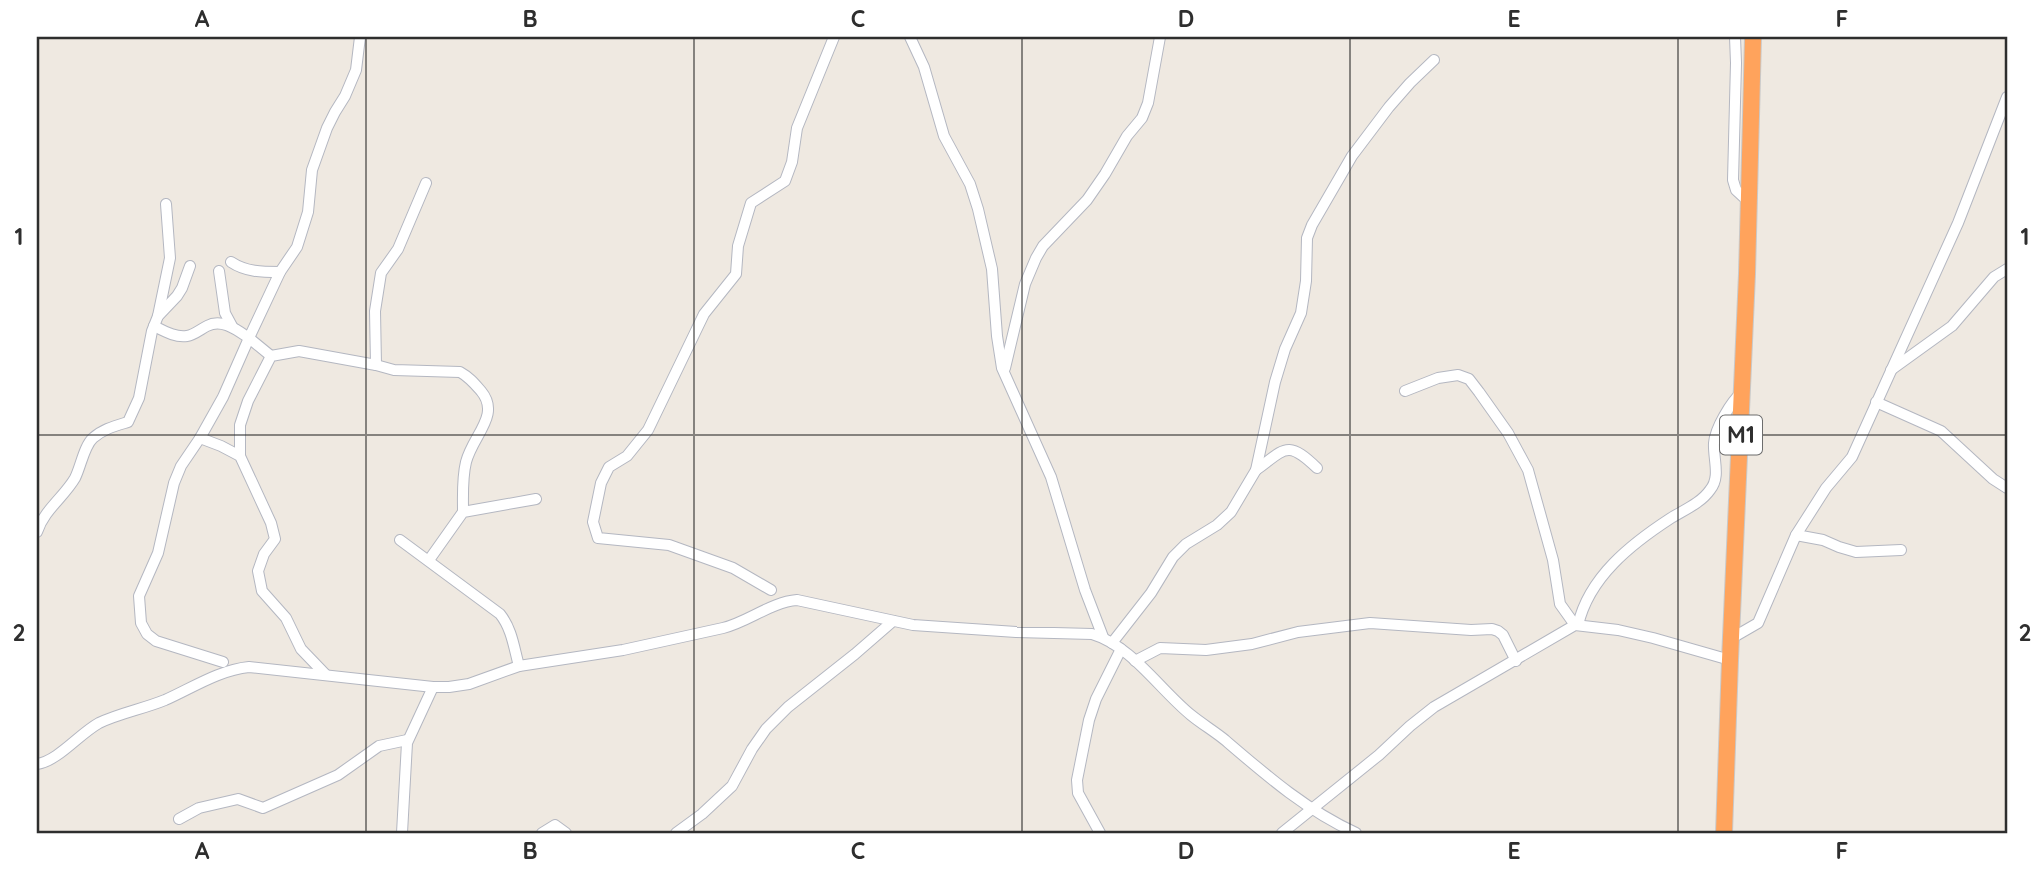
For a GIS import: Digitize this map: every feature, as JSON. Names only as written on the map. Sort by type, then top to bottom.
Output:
[{"type":"highway","name":"M1","points":[[1724,833],[1743,391],[1753,37]]},
{"type":"street","points":[[223,662],[156,641],[141,623],[139,596],[158,553],[174,483],[181,466],[223,397],[280,272],[297,247],[308,212],[310,185],[316,160],[327,128],[356,70],[360,37]]},
{"type":"street","points":[[771,590],[733,568],[669,545],[598,538],[593,522],[601,483],[609,467],[627,456],[648,430],[704,314],[736,274],[738,246],[751,203],[785,181],[792,162],[796,128],[834,37]]},
{"type":"street","points":[[911,37],[924,68],[944,136],[970,184],[978,209],[992,269],[997,336],[1005,374],[1051,477],[1085,590],[1112,643]]},
{"type":"street","points":[[1005,374],[1005,363],[1025,284],[1036,258],[1043,246],[1087,200],[1127,136],[1142,118],[1148,103],[1160,37]]},
{"type":"street","points":[[1735,37],[1733,180],[1736,190],[1749,202]]},
{"type":"street","points":[[1100,833],[1078,793],[1077,780],[1089,720],[1112,643],[1151,593],[1173,557],[1186,544],[1217,525],[1231,512],[1256,470],[1275,383],[1285,349],[1301,313],[1306,281],[1307,238],[1312,225],[1352,156],[1389,107],[1434,60]]},
{"type":"street","points":[[1731,638],[1758,623],[1796,535],[1826,488],[1852,457],[1958,223],[2007,97]]},
{"type":"street","points":[[376,365],[374,311],[381,273],[398,249],[426,183]]},
{"type":"street","points":[[37,532],[45,516],[75,479],[89,442],[109,428],[128,422],[139,398],[149,339],[156,322],[170,258],[166,204]]},
{"type":"street","points":[[231,262],[252,271],[280,272]]},
{"type":"street","points":[[156,322],[177,296],[190,266]]},
{"type":"street","points":[[1891,370],[1952,326],[1994,277],[2007,269]]},
{"type":"street","points":[[219,271],[225,313],[232,326],[271,356],[299,351],[394,370],[460,372],[484,394],[489,412],[467,461],[463,512],[429,560]]},
{"type":"street","points":[[156,322],[177,336],[187,336],[213,323],[232,326]]},
{"type":"street","points":[[271,356],[248,401],[240,425],[240,456],[271,523],[275,539],[264,554],[258,571],[262,591],[286,618],[300,649],[326,675]]},
{"type":"street","points":[[1405,391],[1438,378],[1458,375],[1469,379],[1479,392],[1508,433],[1528,470],[1553,560],[1560,604],[1576,625],[1618,630],[1730,660]]},
{"type":"street","points":[[1282,833],[1452,695],[1576,625],[1586,601],[1613,564],[1628,549],[1710,491],[1715,480],[1715,438],[1730,407],[1743,391]]},
{"type":"street","points":[[1876,402],[1941,431],[1993,479],[2007,488]]},
{"type":"street","points":[[200,438],[240,456]]},
{"type":"street","points":[[1256,470],[1276,454],[1290,449],[1296,450],[1317,468]]},
{"type":"street","points":[[463,512],[536,499]]},
{"type":"street","points":[[1796,535],[1824,540],[1856,552],[1900,550]]},
{"type":"street","points":[[400,540],[500,614],[511,635],[519,666]]},
{"type":"street","points":[[37,776],[42,763],[98,724],[162,701],[232,670],[249,667],[449,687],[469,684],[519,666],[623,650],[723,628],[792,600],[802,600],[893,621],[966,629],[1092,634],[1112,643],[1135,661],[1190,714],[1223,738],[1286,792],[1312,810],[1356,833]]},
{"type":"street","points":[[676,833],[702,814],[732,786],[766,729],[788,707],[893,621]]},
{"type":"street","points":[[1135,661],[1160,648],[1206,650],[1252,644],[1297,632],[1370,623],[1493,629],[1503,635],[1516,661]]},
{"type":"street","points":[[402,833],[407,740],[433,687]]},
{"type":"street","points":[[179,819],[199,808],[238,799],[262,808],[338,775],[379,746],[407,740]]},
{"type":"street","points":[[542,833],[555,825],[566,833]]}]
